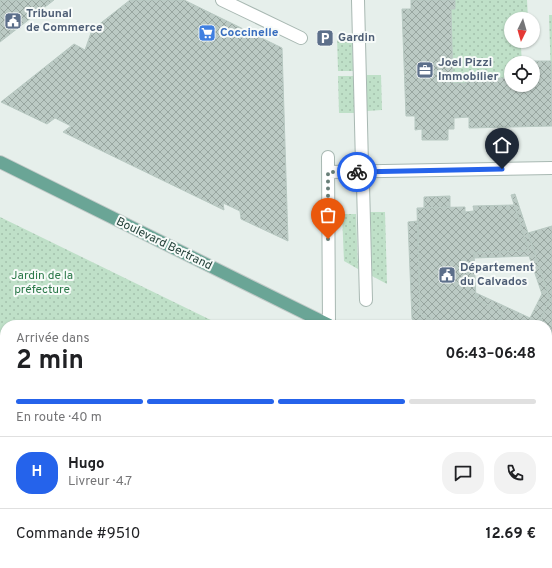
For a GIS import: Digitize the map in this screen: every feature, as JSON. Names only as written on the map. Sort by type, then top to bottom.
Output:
[{"type":"main road","name":"Boulevard Bertrand","points":[[0,162],[319,320]]},
{"type":"street","points":[[222,0],[301,38]]},
{"type":"street","points":[[358,0],[362,165]]},
{"type":"street","points":[[328,157],[329,320]]},
{"type":"street","points":[[328,172],[552,168]]},
{"type":"street","points":[[363,184],[366,300]]},
{"type":"green space","points":[[455,0],[527,0],[528,12],[504,12],[504,48],[521,48],[522,56],[504,56],[504,78],[467,79],[467,83],[453,83],[451,9],[455,9]]},
{"type":"green space","points":[[549,15],[552,15],[552,79],[551,79]]},
{"type":"green space","points":[[337,36],[352,36],[353,71],[338,71]]},
{"type":"green space","points":[[367,75],[381,75],[382,110],[367,111]]},
{"type":"green space","points":[[338,76],[354,76],[354,113],[339,113]]},
{"type":"green space","points":[[370,212],[385,212],[387,284],[372,276]]},
{"type":"green space","points":[[342,214],[356,214],[358,269],[344,261]]},
{"type":"green space","name":"Jardin de la préfecture","points":[[0,217],[211,320],[0,320]]},
{"type":"building","name":"Tribunal de Commerce","points":[[0,0],[54,0],[0,42]]},
{"type":"building","points":[[130,0],[184,0],[282,48],[288,241],[241,219],[240,211],[223,203],[224,210],[63,132],[71,126],[55,118],[47,124],[1,102],[74,44],[85,50],[92,30]]},
{"type":"building","points":[[411,0],[455,0],[455,9],[451,9],[453,83],[467,83],[467,79],[504,78],[504,92],[540,92],[540,61],[551,61],[552,126],[469,128],[469,117],[454,118],[454,129],[448,129],[448,140],[422,140],[422,129],[415,130],[415,116],[406,116],[402,9],[411,9]]},
{"type":"building","points":[[515,194],[550,299],[540,320],[500,320],[503,312],[476,299],[476,293],[530,318],[542,294],[529,256],[474,258],[474,253],[529,251],[511,195]]},
{"type":"building","points":[[450,196],[450,207],[424,208],[424,197]]},
{"type":"building","name":"Département du Calvados","points":[[514,205],[529,251],[474,253],[476,299],[503,312],[500,320],[433,320],[420,314],[417,208],[465,207],[465,212],[474,211],[473,206]]},
{"type":"building","points":[[418,221],[420,314],[433,320],[412,319],[408,222]]},
{"type":"building","points":[[552,226],[552,299],[550,299],[528,233]]},
{"type":"building","points":[[550,299],[552,299],[552,320],[540,320]]},
{"type":"way so far","points":[[328,239],[328,172],[357,172]]},
{"type":"place","name":"Tribunal de Commerce","points":[[13,21]]},
{"type":"place","name":"Coccinelle","points":[[207,33]]},
{"type":"place","name":"Gardin","points":[[325,38]]},
{"type":"place","name":"Joel Pizzi Immobilier","points":[[425,70]]},
{"type":"place","name":"Département du Calvados","points":[[447,275]]},
{"type":"route","points":[[357,172],[502,169]]}]
